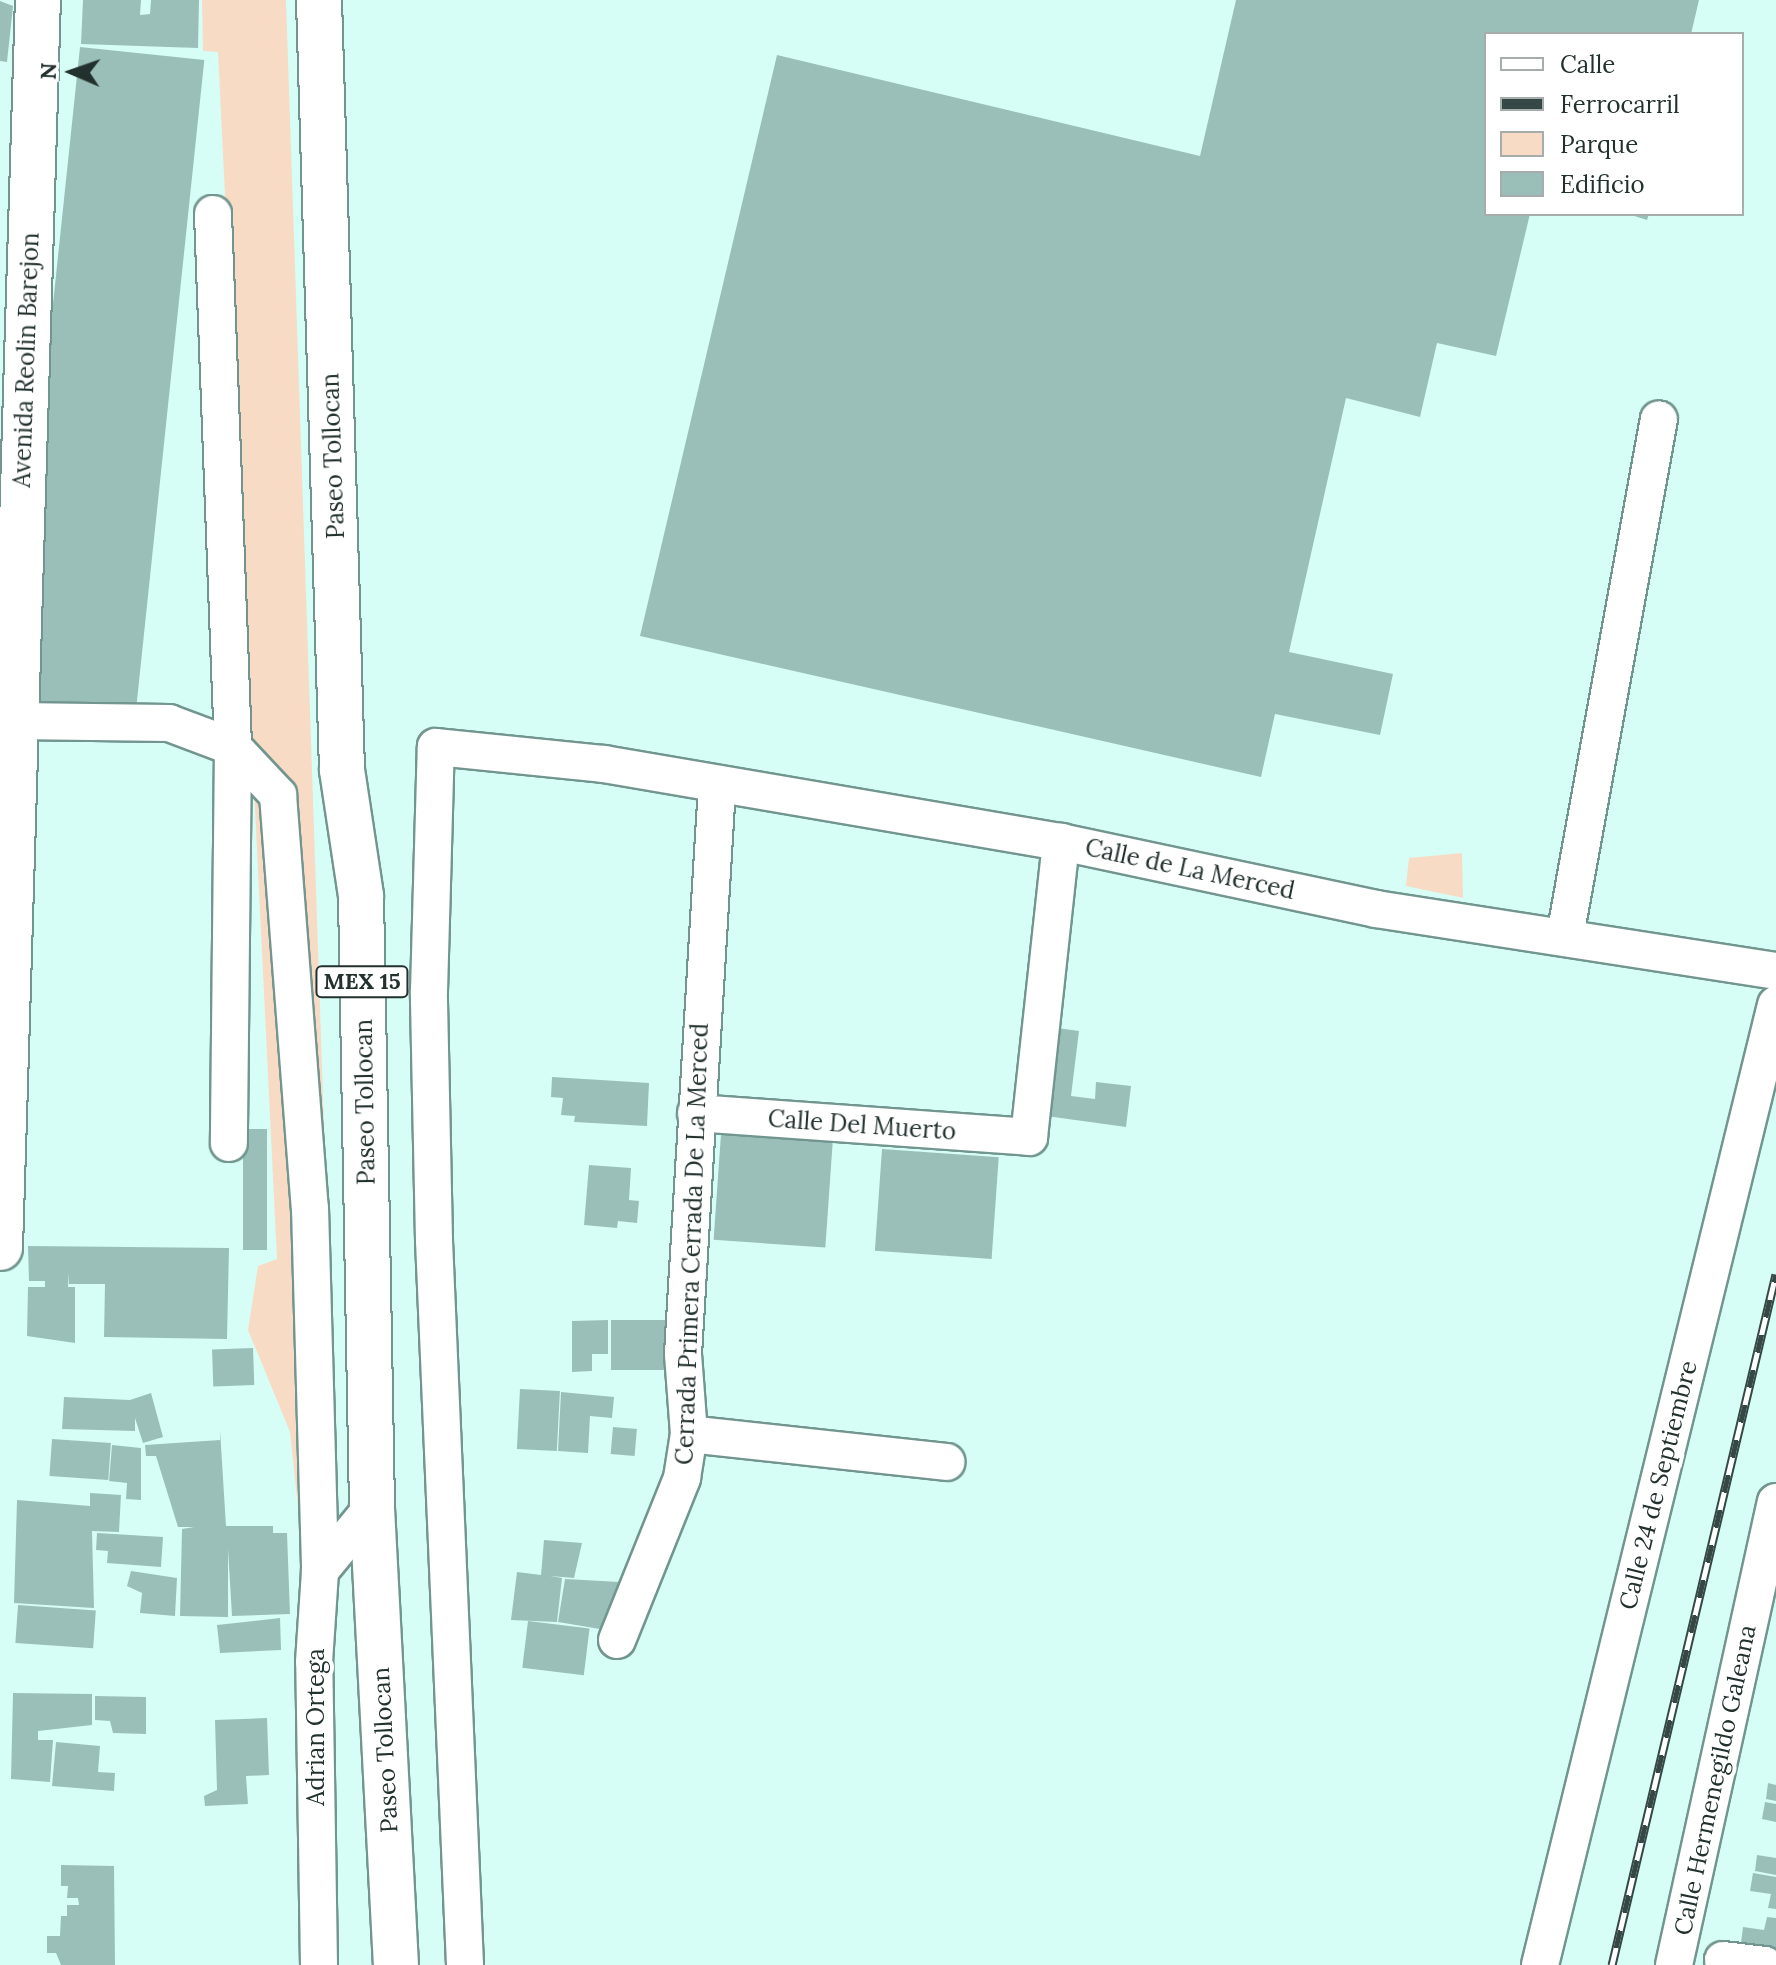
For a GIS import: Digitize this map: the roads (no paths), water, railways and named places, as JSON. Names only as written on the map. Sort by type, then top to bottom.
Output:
[{"type":"main road","name":"Avenida Reolin Barejon","points":[[0,1248],[38,0]]},
{"type":"main road","name":"Paseo Tollocan","points":[[319,0],[342,770],[361,896],[372,1508],[396,1965]]},
{"type":"street","points":[[213,214],[233,747],[229,1143]]},
{"type":"street","points":[[1565,936],[1659,419]]},
{"type":"street","points":[[15,721],[169,723],[233,747]]},
{"type":"street","name":"Adrian Ortega","points":[[233,747],[278,795],[310,1208],[320,1571],[314,1662],[319,1965]]},
{"type":"street","name":"Calle de La Merced","points":[[465,1965],[434,1240],[429,991],[436,747],[604,764],[717,787],[1061,842],[1376,909],[1776,971]]},
{"type":"street","name":"Cerrada Primera Cerrada De La Merced","points":[[617,1640],[682,1478],[689,1434],[683,1354],[717,787]]},
{"type":"street","name":"Calle Del Muerto","points":[[696,1113],[1029,1137],[1061,842]]},
{"type":"street","name":"Calle 24 de Septiembre","points":[[1540,1965],[1776,1005]]},
{"type":"street","points":[[689,1434],[946,1462]]},
{"type":"street","name":"Calle Hermenegildo Galeana","points":[[1674,1965],[1776,1502]]},
{"type":"street","points":[[320,1571],[372,1508]]},
{"type":"street","points":[[1723,1960],[1765,1965]]},
{"type":"railway","points":[[1612,1965],[1776,1274]]}]
